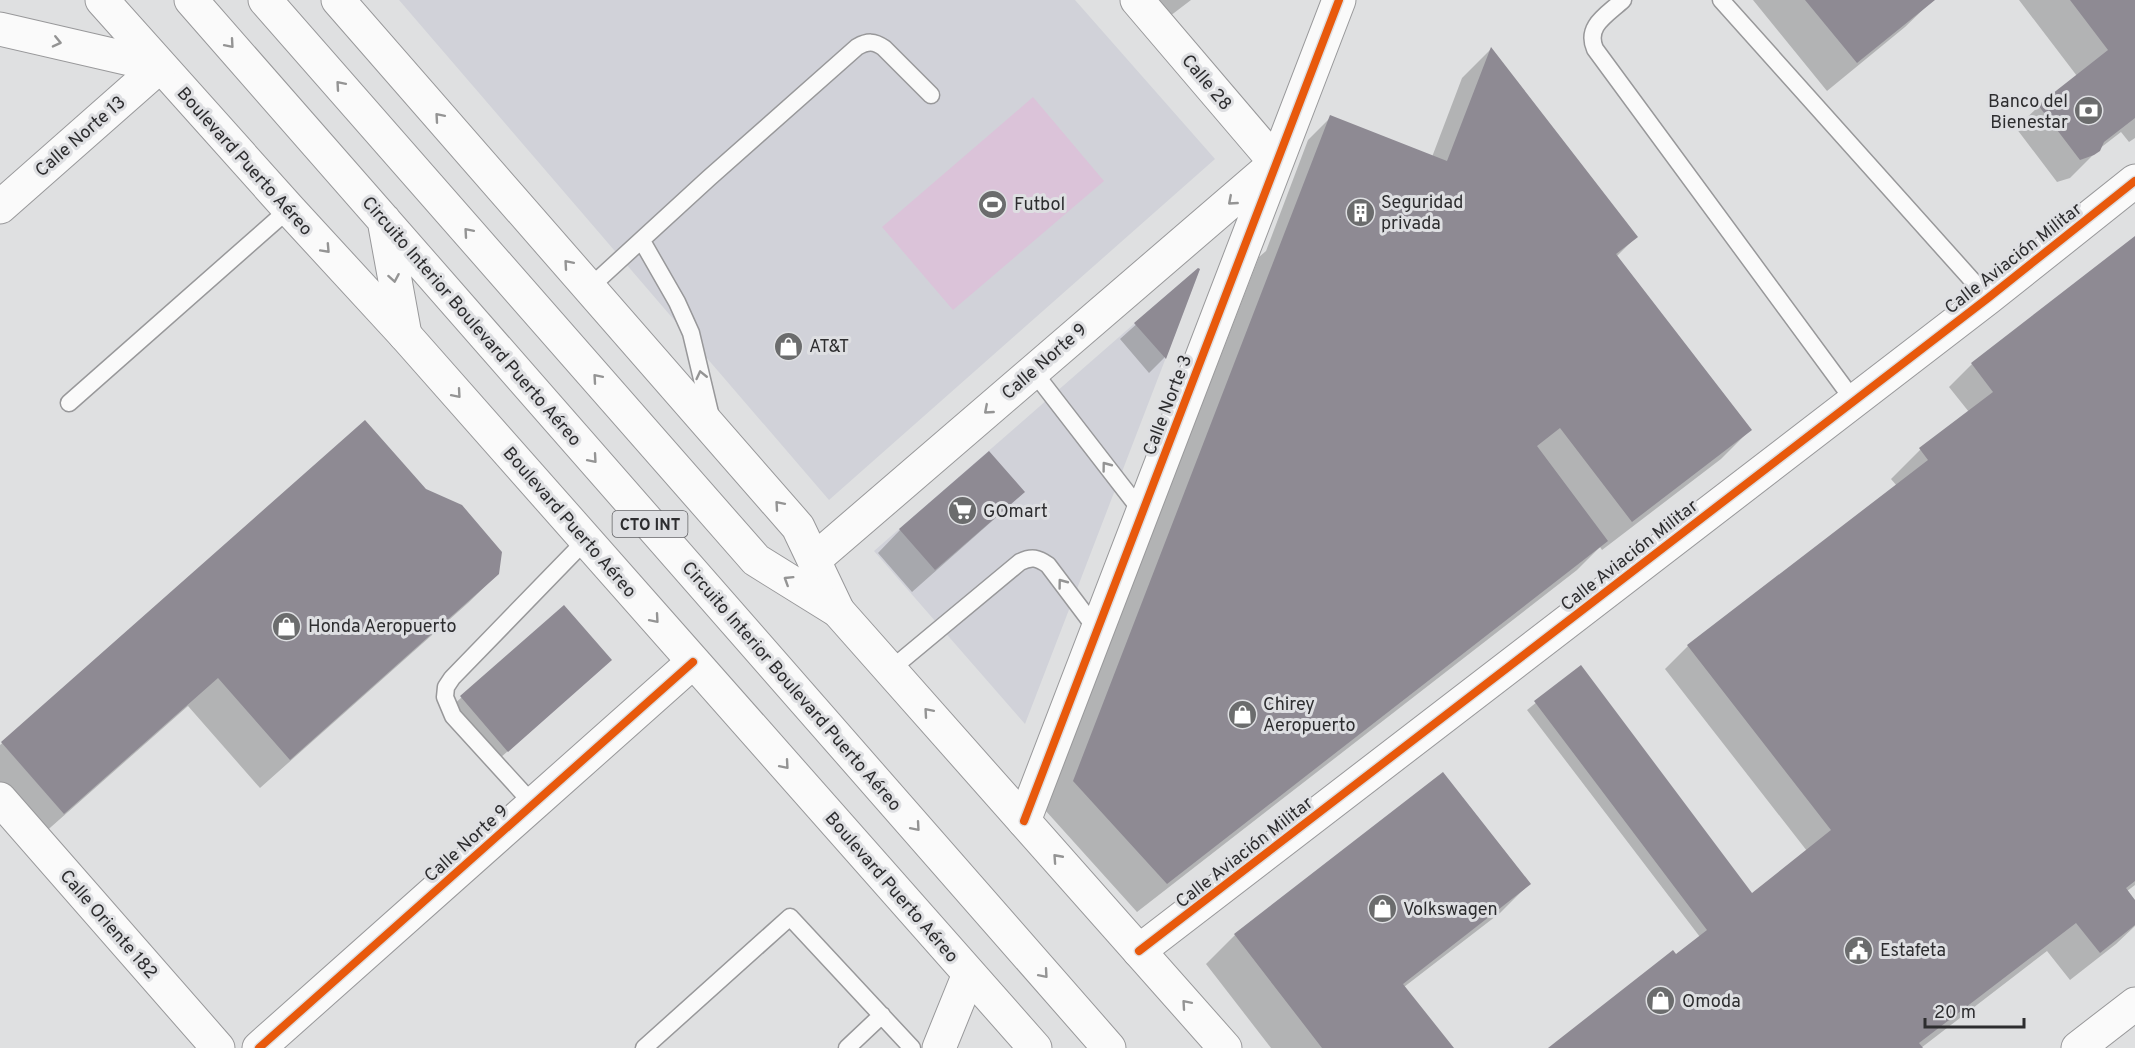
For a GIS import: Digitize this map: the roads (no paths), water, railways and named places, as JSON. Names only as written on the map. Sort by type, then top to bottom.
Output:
[{"type":"main road","name":"Boulevard Puerto Aéreo","points":[[102,0],[405,335],[1035,1048]]},
{"type":"main road","name":"Circuito Interior Boulevard Puerto Aéreo","points":[[191,0],[1109,1048]]},
{"type":"main road","name":"CTO INT","points":[[264,0],[756,560],[838,610]]},
{"type":"main road","name":"CTO INT","points":[[338,0],[798,527],[838,610],[1225,1048]]},
{"type":"main road","name":"Calle 28","points":[[1137,0],[1276,163]]},
{"type":"main road","name":"Calle Norte 3","points":[[1024,821],[1339,0]]},
{"type":"main road","points":[[0,29],[160,66]]},
{"type":"main road","name":"Calle Norte 13","points":[[0,207],[160,66]]},
{"type":"main road","name":"Calle Norte 9","points":[[814,561],[1276,163]]},
{"type":"main road","name":"Calle Aviación Militar","points":[[1140,951],[1854,401],[2135,181]]},
{"type":"main road","points":[[384,220],[405,335]]},
{"type":"main road","name":"Calle Norte 9","points":[[259,1048],[693,662]]},
{"type":"main road","name":"Calle Oriente 182","points":[[0,799],[218,1048]]},
{"type":"main road","points":[[939,1048],[969,974]]},
{"type":"main road","points":[[2078,1048],[2135,1004]]},
{"type":"lane","points":[[1623,0],[1592,31],[1591,40],[1594,49],[1854,401]]},
{"type":"lane","points":[[1721,0],[1988,297]]},
{"type":"lane","points":[[589,288],[857,47],[876,42],[931,95]]},
{"type":"lane","points":[[69,403],[289,209]]},
{"type":"lane","points":[[642,241],[677,302],[691,333],[715,432]]},
{"type":"lane","points":[[1034,371],[1142,512]]},
{"type":"lane","points":[[533,804],[453,716],[445,697],[446,687],[452,678],[586,540]]},
{"type":"lane","points":[[890,670],[1029,557],[1040,559],[1048,565],[1097,630]]},
{"type":"lane","points":[[644,1048],[790,917],[912,1048]]},
{"type":"lane","points":[[847,1048],[882,1015]]},
{"type":"place","name":"Banco del Bienestar","points":[[2089,111]]},
{"type":"place","name":"Futbol","points":[[993,204]]},
{"type":"place","name":"Seguridad privada","points":[[1360,212]]},
{"type":"place","name":"AT&T","points":[[788,346]]},
{"type":"place","name":"GOmart","points":[[962,511]]},
{"type":"place","name":"Honda Aeropuerto","points":[[287,626]]},
{"type":"place","name":"Chirey Aeropuerto","points":[[1242,714]]},
{"type":"place","name":"Volkswagen","points":[[1382,909]]},
{"type":"place","name":"Estafeta","points":[[1859,950]]},
{"type":"place","name":"Omoda","points":[[1661,1001]]}]
